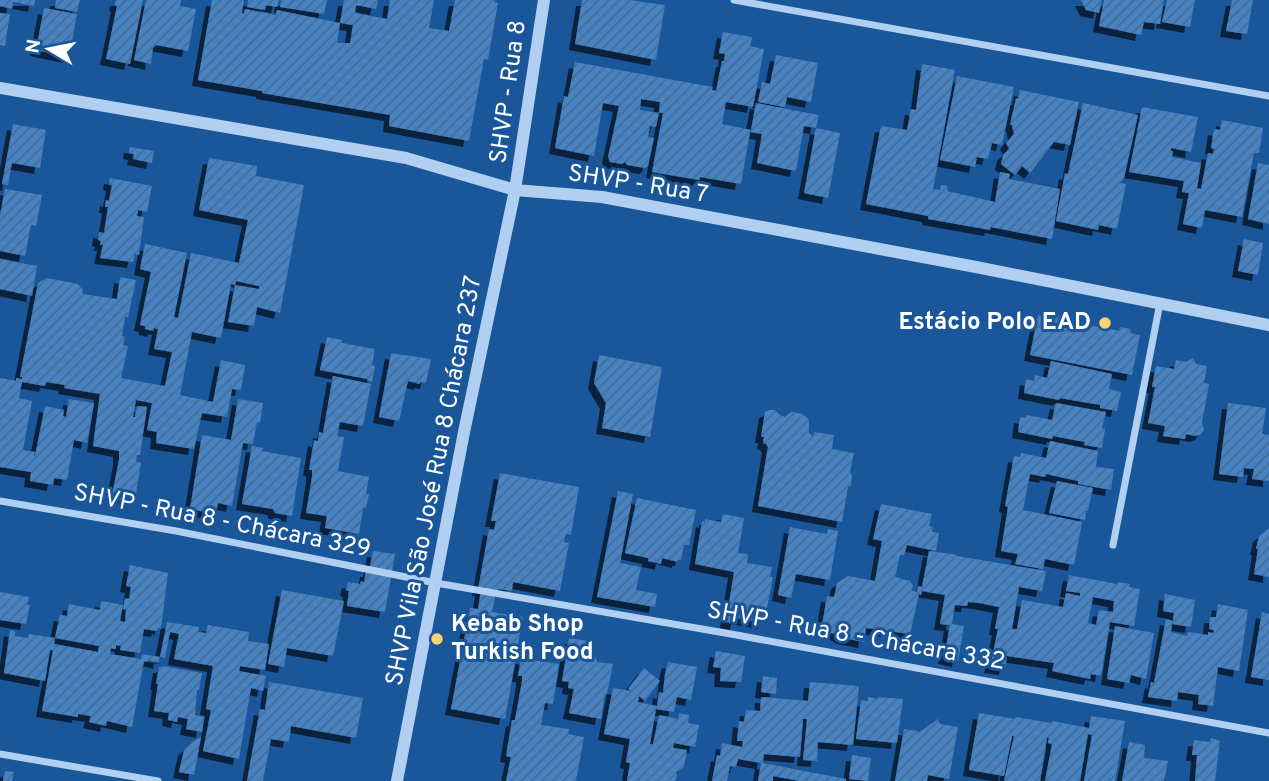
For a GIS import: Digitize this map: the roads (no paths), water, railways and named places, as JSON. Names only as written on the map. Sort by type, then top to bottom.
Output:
[{"type":"street","name":"SHVP - Rua 8","points":[[515,190],[544,0]]},
{"type":"street","points":[[734,0],[1269,96]]},
{"type":"street","name":"SHVP - Rua 7","points":[[0,88],[406,158],[515,190],[602,197],[1269,325]]},
{"type":"street","name":"SHVP Vila São José Rua 8 Chácara 237","points":[[397,781],[464,432],[515,190]]},
{"type":"street","points":[[1113,545],[1160,303]]},
{"type":"street","name":"SHVP - Rua 8 - Chácara 329","points":[[0,501],[189,533],[436,583]]},
{"type":"street","name":"SHVP - Rua 8 - Chácara 332","points":[[436,583],[1269,733]]},
{"type":"street","points":[[0,754],[158,781]]},
{"type":"place","name":"Estácio Polo EAD","points":[[1105,323]]},
{"type":"place","name":"Kebab Shop Turkish Food","points":[[437,639]]}]
